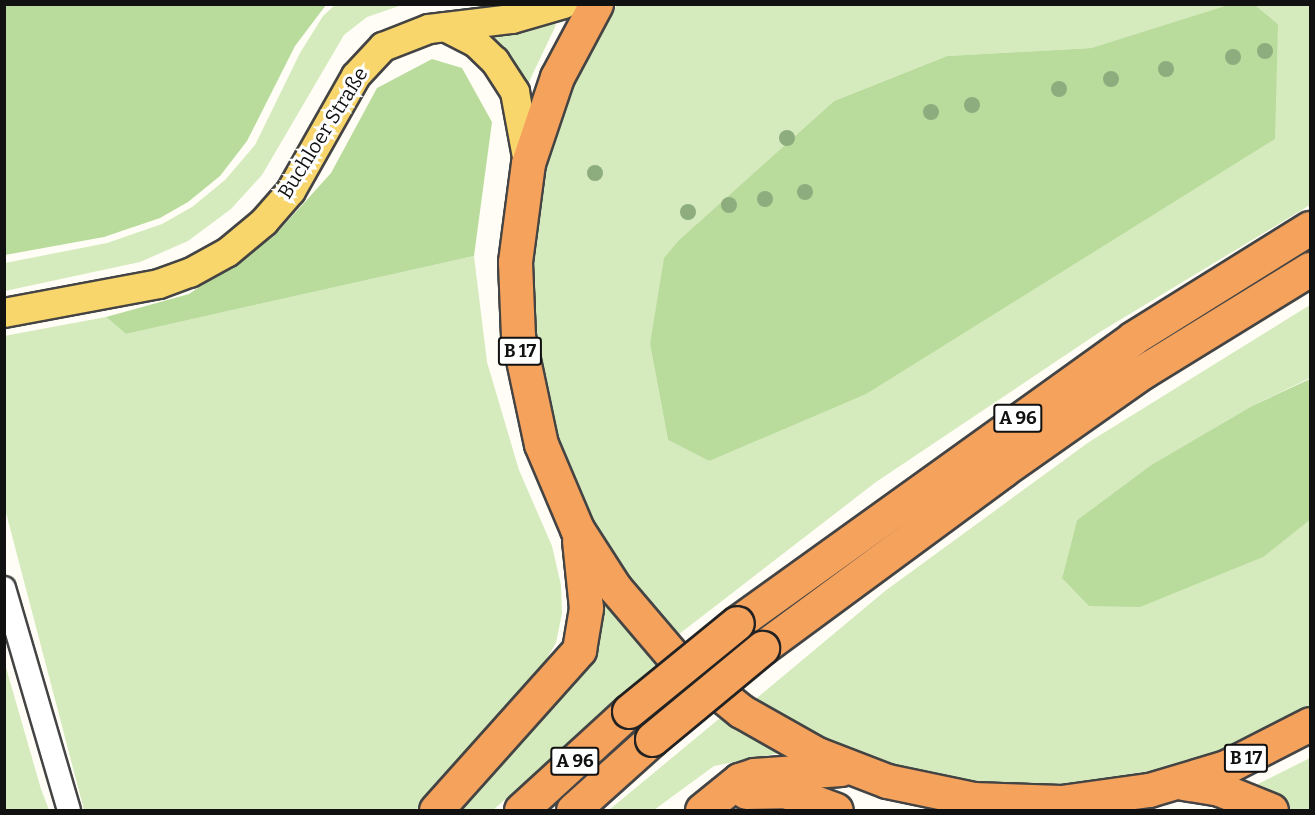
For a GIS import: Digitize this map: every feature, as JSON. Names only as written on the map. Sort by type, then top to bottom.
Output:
[{"type":"highway","name":"B 17","points":[[596,4],[558,77],[528,164],[515,262],[518,336],[541,444],[577,529],[642,623],[705,684],[778,734],[851,768],[934,792],[1012,802],[1091,799],[1178,783],[1226,767],[1311,724]]},
{"type":"highway","name":"A 96","points":[[521,810],[629,711],[736,622],[1132,338],[1311,228]]},
{"type":"highway","name":"A 96","points":[[573,810],[651,739],[762,648],[1003,470],[1144,371],[1311,269]]},
{"type":"highway","points":[[436,810],[579,650],[586,608],[577,529]]},
{"type":"highway","points":[[709,806],[739,780],[754,775],[788,770],[851,768]]},
{"type":"highway","name":"B 17","points":[[1178,783],[1219,789],[1272,810]]},
{"type":"highway","points":[[709,806],[739,793],[785,791],[836,810]]},
{"type":"main road","name":"Buchloer Straße","points":[[4,313],[159,284],[190,273],[228,252],[264,222],[291,191],[364,64],[396,40],[445,27],[512,20],[564,4]]},
{"type":"main road","points":[[445,27],[475,42],[511,85],[519,109],[528,164]]},
{"type":"street","points":[[4,588],[69,810]]},
{"type":"green space","points":[[5,4],[326,5],[295,46],[247,141],[220,176],[188,202],[160,218],[104,237],[5,255]]},
{"type":"green space","points":[[336,4],[402,5],[367,17],[344,35],[262,175],[231,209],[188,241],[140,262],[5,291],[5,263],[107,243],[162,224],[192,207],[225,180],[255,145],[300,53],[323,16]]},
{"type":"green space","points":[[1232,4],[1255,5],[1278,24],[1275,139],[866,394],[709,461],[668,440],[650,344],[664,258],[680,239],[834,101],[947,56],[1091,48]]},
{"type":"green space","points":[[617,5],[1232,5],[1091,48],[947,56],[834,101],[680,239],[650,344],[668,440],[709,461],[1278,24],[1255,5],[1310,5],[1310,205],[1100,332],[876,482],[674,638],[596,529],[571,479],[536,368],[527,265],[542,174],[583,57]]},
{"type":"green space","points":[[552,22],[556,25],[527,86],[481,28]]},
{"type":"green space","points":[[432,59],[462,68],[492,122],[474,256],[126,334],[106,317],[189,294],[274,236],[331,173],[377,88]]},
{"type":"green space","points":[[474,256],[487,362],[519,470],[552,546],[561,585],[562,613],[556,643],[541,668],[416,810],[84,810],[5,509],[4,336],[106,317],[126,334]]},
{"type":"green space","points":[[1310,305],[1310,378],[1252,406],[1151,465],[1077,520],[1062,578],[1262,557],[1310,520],[1310,712],[1213,761],[1067,790],[949,782],[844,753],[752,702],[885,591],[1089,442]]},
{"type":"green space","points":[[1310,379],[1310,520],[1263,557],[1140,607],[1089,606],[1062,578],[1077,520],[1151,465],[1252,406]]},
{"type":"green space","points":[[597,595],[656,666],[493,810],[447,810]]},
{"type":"green space","points":[[5,664],[41,789],[49,810],[5,810]]},
{"type":"green space","points":[[726,713],[789,751],[714,766],[654,810],[609,810]]},
{"type":"green space","points":[[1310,758],[1310,810],[1289,810],[1248,789]]}]
